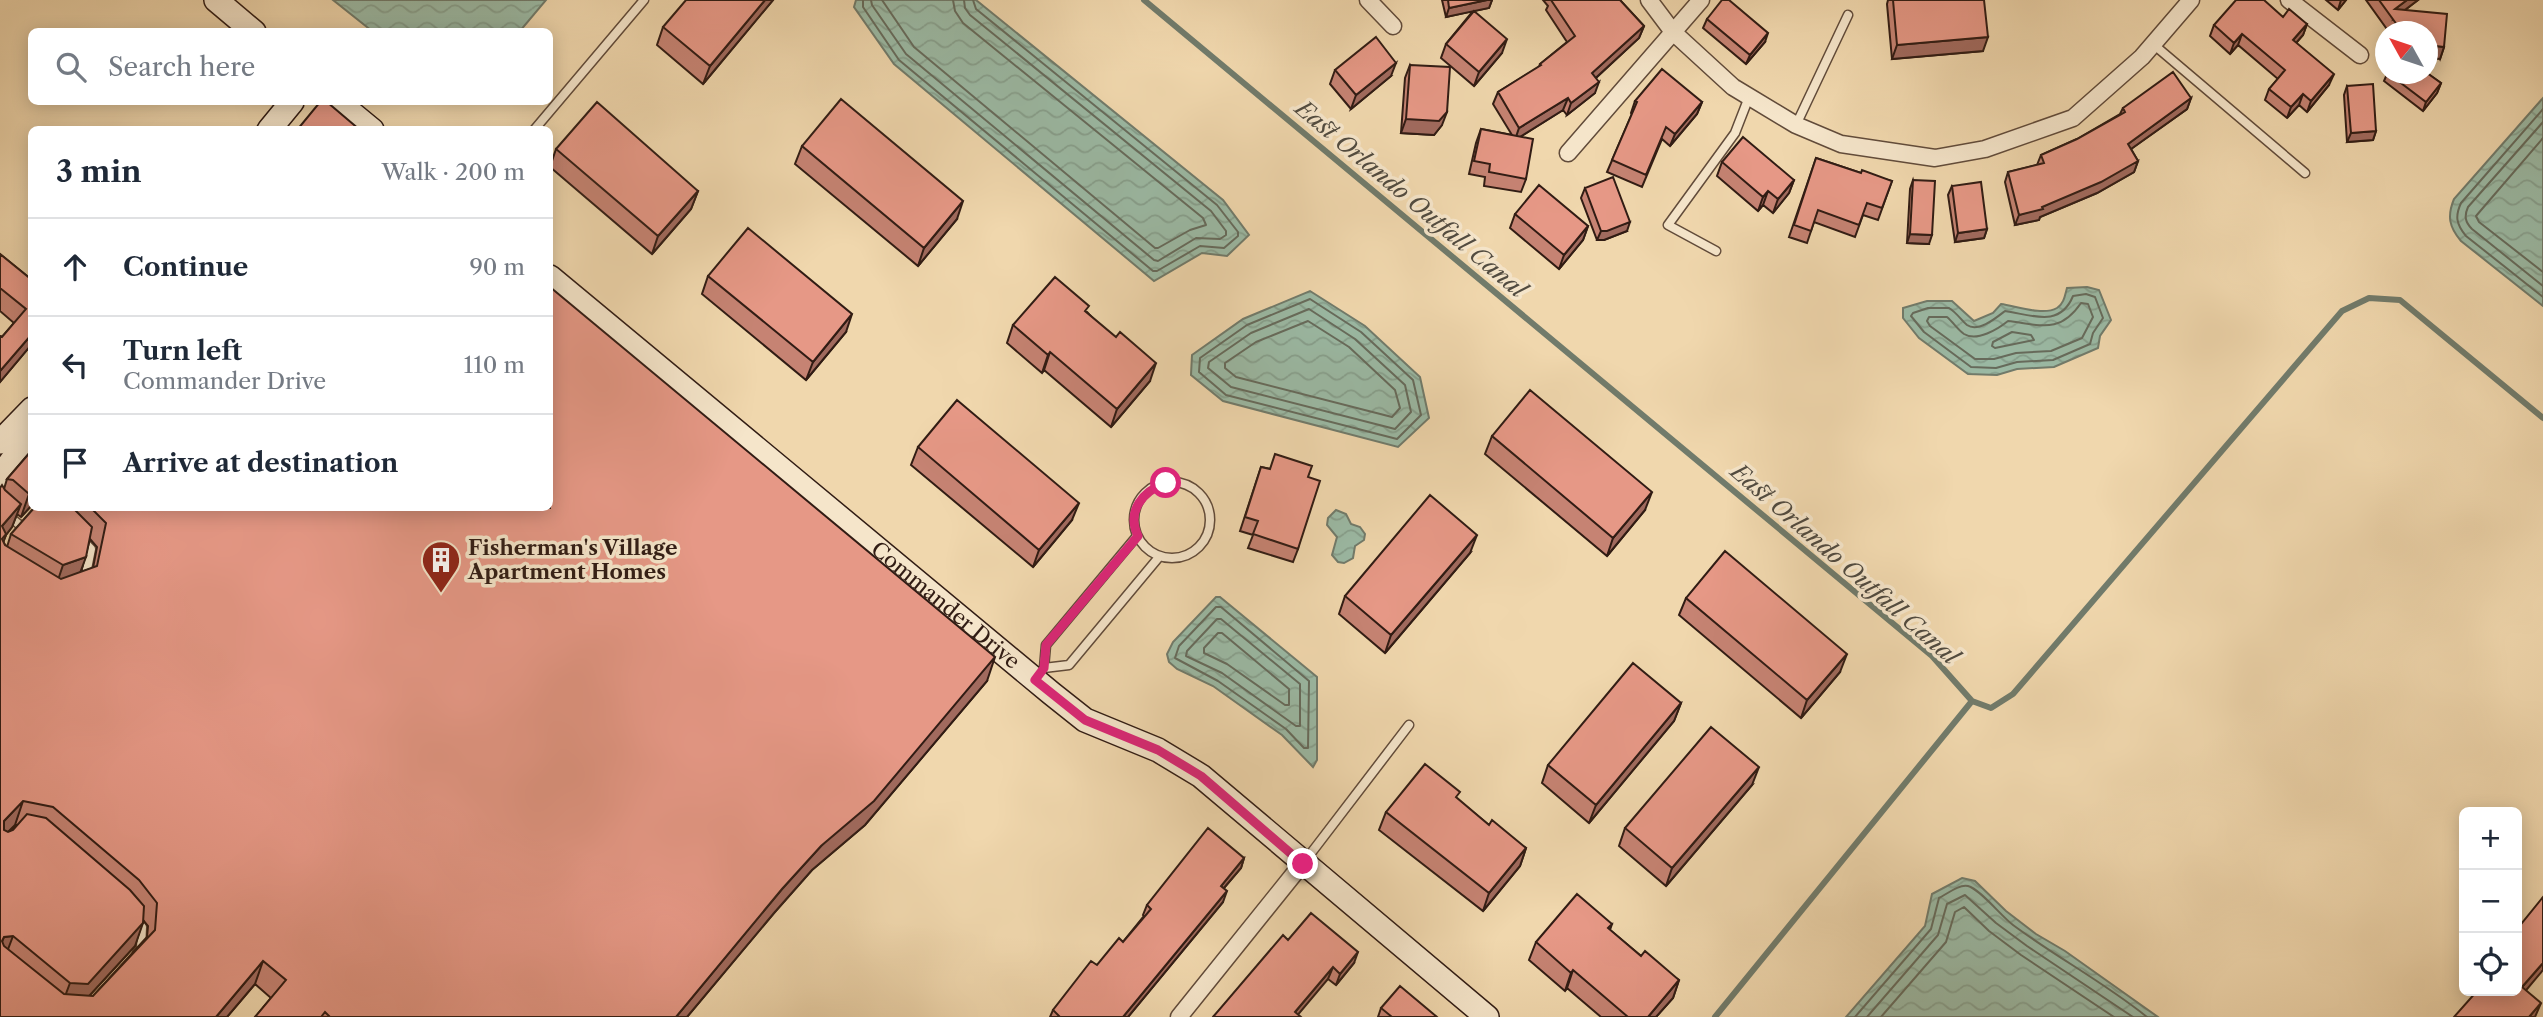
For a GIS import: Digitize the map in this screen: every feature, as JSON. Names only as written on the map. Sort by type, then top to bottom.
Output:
[{"type":"street","points":[[216,0],[249,28]]},
{"type":"street","points":[[1368,0],[1393,26]]},
{"type":"street","points":[[1649,0],[1673,32],[1732,87],[1796,125],[1841,144],[1934,158],[1985,149],[2073,118],[2153,44],[2191,0]]},
{"type":"street","points":[[1568,153],[1701,0]]},
{"type":"street","points":[[2289,0],[2360,55]]},
{"type":"street","points":[[272,126],[290,105]]},
{"type":"street","points":[[342,105],[367,126]]},
{"type":"street","name":"Commander Drive","points":[[553,279],[1040,674],[1085,720],[1158,750],[1201,776],[1487,1017]]},
{"type":"street","points":[[0,442],[28,413]]},
{"type":"street","points":[[0,477],[28,438]]},
{"type":"street","points":[[1180,1017],[1303,864]]},
{"type":"lane","points":[[537,126],[644,0]]},
{"type":"lane","points":[[1796,125],[1848,15]]},
{"type":"lane","points":[[2153,44],[2305,173]]},
{"type":"lane","points":[[1716,251],[1668,225],[1735,133],[1749,97]]},
{"type":"lane","points":[[1166,483],[1191,487],[1201,495],[1207,506],[1210,518],[1207,535],[1191,554],[1171,559],[1159,557],[1149,550],[1138,536],[1134,518],[1137,505],[1154,487],[1166,483]]},
{"type":"lane","points":[[0,509],[21,526]]},
{"type":"lane","points":[[14,535],[29,517]]},
{"type":"lane","points":[[75,533],[91,549],[83,586]]},
{"type":"lane","points":[[1138,536],[1046,645],[1040,674],[1069,665],[1159,557]]},
{"type":"lane","points":[[1303,864],[1409,725]]},
{"type":"lane","points":[[132,958],[141,949],[142,927],[134,918]]},
{"type":"water","points":[[333,0],[546,0],[523,28],[368,28]]},
{"type":"water","points":[[856,0],[976,0],[1223,200],[1249,235],[1227,256],[1202,253],[1154,281],[894,64],[854,7]]},
{"type":"water","points":[[2543,98],[2543,306],[2461,241],[2452,226],[2450,211],[2454,199]]},
{"type":"water","points":[[2087,287],[2099,290],[2111,320],[2100,336],[2098,348],[2054,367],[2017,369],[1997,375],[1968,374],[1919,338],[1903,318],[1903,308],[1927,301],[1952,301],[1974,321],[1993,313],[2001,304],[2037,311],[2051,310],[2061,304],[2067,288]]},
{"type":"water","points":[[1310,291],[1365,326],[1420,377],[1429,418],[1398,447],[1223,401],[1191,375],[1192,355],[1243,319]]},
{"type":"water","points":[[1336,510],[1346,514],[1351,524],[1360,527],[1365,534],[1364,540],[1355,546],[1353,558],[1344,563],[1338,562],[1332,555],[1337,537],[1327,525],[1328,518]]},
{"type":"water","points":[[1216,597],[1220,597],[1317,677],[1317,760],[1313,767],[1282,735],[1213,686],[1177,669],[1169,662],[1167,654],[1173,642]]},
{"type":"water","points":[[1962,878],[1975,881],[2006,911],[2036,934],[2065,951],[2158,1017],[1846,1017],[1925,926],[1932,894]]},
{"type":"building","points":[[686,0],[765,0],[710,66],[663,27]]},
{"type":"building","points":[[1448,0],[1487,0],[1449,8]]},
{"type":"building","points":[[1551,0],[1620,0],[1644,26],[1592,73],[1599,82],[1571,103],[1568,98],[1519,128],[1498,92],[1541,65],[1575,36]]},
{"type":"building","points":[[1722,0],[1729,0],[1768,33],[1750,55],[1707,19]]},
{"type":"building","points":[[1893,0],[1984,0],[1988,37],[1897,45]]},
{"type":"building","points":[[2236,0],[2264,0],[2283,17],[2289,9],[2307,24],[2293,40],[2334,74],[2311,101],[2303,94],[2291,107],[2269,89],[2285,70],[2242,34],[2234,43],[2214,25]]},
{"type":"building","points":[[2379,0],[2407,0],[2395,9],[2447,14],[2444,47],[2438,46],[2438,21],[2394,21]]},
{"type":"building","points":[[1474,11],[1507,39],[1479,72],[1446,44]]},
{"type":"building","points":[[1376,37],[1396,63],[1356,95],[1335,70]]},
{"type":"building","points":[[1410,65],[1450,67],[1447,112],[1439,121],[1406,119]]},
{"type":"building","points":[[1662,69],[1702,102],[1675,134],[1666,127],[1646,175],[1612,160],[1637,102],[1635,101]]},
{"type":"building","points":[[2173,72],[2191,98],[2128,144],[2138,161],[2101,182],[2042,207],[2043,209],[2019,215],[2008,172],[2044,163],[2041,155],[2077,139],[2125,112],[2123,108]]},
{"type":"building","points":[[2438,81],[2441,83],[2426,102],[2402,84],[2438,84]]},
{"type":"building","points":[[2373,84],[2376,131],[2351,133],[2347,86]]},
{"type":"building","points":[[841,99],[963,201],[924,248],[802,146]]},
{"type":"building","points":[[597,102],[698,191],[658,236],[556,149]]},
{"type":"building","points":[[318,105],[331,105],[355,126],[300,126]]},
{"type":"building","points":[[1481,129],[1533,139],[1526,179],[1489,172],[1490,164],[1474,161]]},
{"type":"building","points":[[1743,137],[1794,180],[1778,199],[1768,191],[1763,197],[1722,162]]},
{"type":"building","points":[[1816,158],[1892,181],[1882,208],[1867,203],[1859,225],[1818,210],[1811,231],[1794,225]]},
{"type":"building","points":[[1613,177],[1630,222],[1601,231],[1585,188]]},
{"type":"building","points":[[1913,180],[1935,181],[1932,235],[1910,234]]},
{"type":"building","points":[[1981,182],[1987,229],[1958,233],[1952,186]]},
{"type":"building","points":[[1539,185],[1588,226],[1564,255],[1515,214]]},
{"type":"building","points":[[748,228],[852,314],[813,362],[708,276]]},
{"type":"building","points":[[0,254],[28,277],[28,339],[0,371],[0,336],[2,337],[26,309],[0,288]]},
{"type":"building","points":[[1055,277],[1089,306],[1085,311],[1116,337],[1120,332],[1156,363],[1117,409],[1050,352],[1048,355],[1013,325]]},
{"type":"building","name":"Fisherman's Village Apartment Homes","points":[[553,289],[995,657],[874,801],[821,846],[782,889],[676,1017],[330,1017],[325,1012],[321,1017],[255,1017],[286,980],[263,961],[216,1017],[0,1017],[0,488],[2,485],[21,504],[2,526],[6,534],[2,539],[5,545],[61,579],[97,566],[106,523],[94,511],[553,511]],"holes":[[[23,801],[53,807],[139,880],[157,903],[155,930],[93,996],[64,994],[4,946],[4,937],[13,936],[70,983],[88,984],[143,923],[144,906],[130,890],[46,818],[27,814],[13,830],[4,830],[4,821]]]},
{"type":"building","points":[[1530,390],[1652,492],[1613,538],[1492,436]]},
{"type":"building","points":[[957,400],[1079,503],[1039,550],[918,447]]},
{"type":"building","points":[[1275,454],[1312,466],[1308,477],[1320,481],[1298,549],[1253,534],[1258,521],[1245,517],[1261,467],[1270,469]]},
{"type":"building","points":[[28,455],[28,493],[13,480],[7,479]]},
{"type":"building","points":[[1430,495],[1477,535],[1391,635],[1345,596]]},
{"type":"building","points":[[31,511],[76,511],[92,527],[86,557],[63,565],[11,534]]},
{"type":"building","points":[[1725,551],[1847,654],[1807,700],[1686,598]]},
{"type":"building","points":[[1633,663],[1681,703],[1596,805],[1548,765]]},
{"type":"building","points":[[1711,727],[1759,767],[1672,868],[1625,828]]},
{"type":"building","points":[[1425,764],[1460,792],[1456,797],[1489,825],[1492,820],[1526,848],[1489,893],[1386,812]]},
{"type":"building","points":[[1208,828],[1244,858],[1221,886],[1227,891],[1123,1017],[1060,1017],[1053,1010],[1091,961],[1097,965],[1119,938],[1123,942],[1151,909],[1147,905]]},
{"type":"building","points":[[1577,894],[1612,924],[1608,928],[1641,956],[1645,951],[1679,980],[1648,1017],[1628,1017],[1536,942]]},
{"type":"building","points":[[2543,897],[2543,963],[2522,987],[2522,933],[2522,923]]},
{"type":"building","points":[[1311,913],[1358,952],[1340,974],[1333,967],[1295,1012],[1301,1017],[1213,1017],[1283,935],[1288,940]]},
{"type":"building","points":[[1400,986],[1437,1017],[1392,1017],[1381,1008]]},
{"type":"building","points":[[2522,987],[2541,1003],[2529,1017],[2454,1017],[2473,996],[2522,996]]},
{"type":"waterway","name":"East Orlando Outfall Canal","points":[[1144,0],[1932,656],[1972,701],[1991,708],[2013,694],[2342,311],[2369,298],[2400,300],[2543,418]]},
{"type":"waterway","points":[[1715,1017],[1972,701]]},
{"type":"place","name":"Fisherman's Village Apartment Homes","points":[[441,594]]},
{"type":"route","points":[[1166,483],[1154,487],[1140,500],[1134,518],[1138,536],[1046,645],[1044,668],[1035,680],[1085,720],[1158,750],[1201,776],[1303,864]]}]
